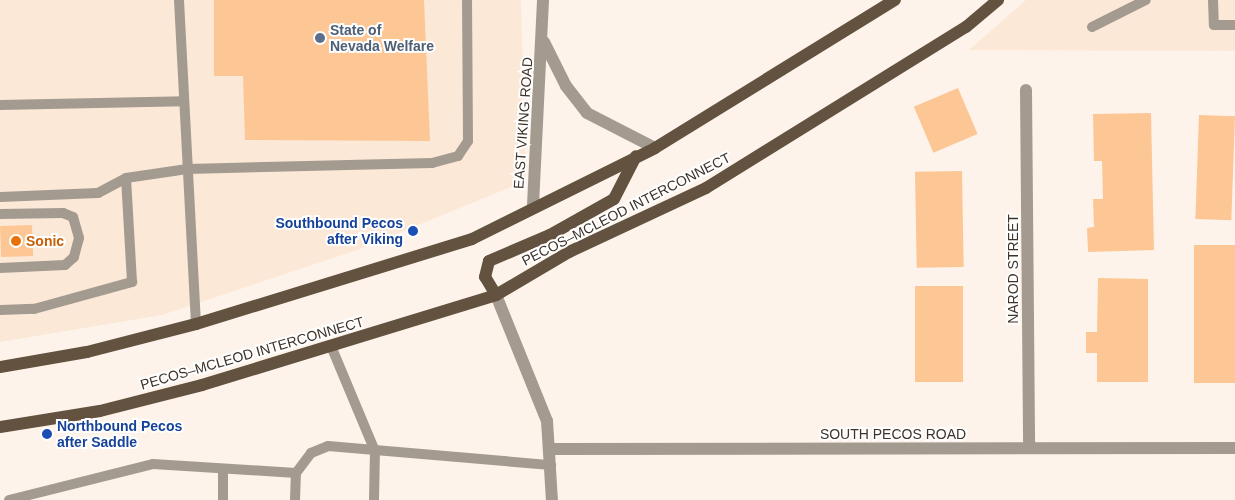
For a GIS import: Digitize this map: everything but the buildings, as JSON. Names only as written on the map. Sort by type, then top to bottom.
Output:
[{"type":"main road","points":[[0,367],[87,352],[196,324],[472,239],[533,205],[655,148],[895,0]]},
{"type":"main road","name":"PECOS–MCLEOD INTERCONNECT","points":[[0,427],[100,412],[331,346],[496,295],[569,252],[706,188],[966,27],[998,0]]},
{"type":"main road","points":[[496,295],[485,277],[489,261],[550,235],[614,199],[636,156]]},
{"type":"street","name":"EAST VIKING ROAD","points":[[533,205],[536,109],[544,42],[543,0]]},
{"type":"street","name":"EAST VIKING ROAD","points":[[544,42],[566,86],[587,114],[655,148]]},
{"type":"street","name":"NAROD STREET","points":[[1026,90],[1029,448]]},
{"type":"street","points":[[496,295],[547,421],[552,500]]},
{"type":"street","name":"SOUTH PECOS ROAD","points":[[550,449],[1235,448]]},
{"type":"lane","points":[[179,0],[196,324]]},
{"type":"lane","points":[[0,197],[98,193],[126,178],[187,169],[432,163],[458,156],[468,141],[467,0]]},
{"type":"lane","points":[[1092,27],[1146,0]]},
{"type":"lane","points":[[1213,0],[1214,25],[1235,25]]},
{"type":"lane","points":[[0,105],[184,101]]},
{"type":"lane","points":[[0,310],[34,309],[132,282],[126,178]]},
{"type":"lane","points":[[0,214],[63,213],[73,218],[79,238],[74,257],[65,265],[0,268]]},
{"type":"lane","points":[[331,346],[375,451],[374,500]]},
{"type":"lane","points":[[295,500],[296,473],[310,452],[328,446],[551,465]]},
{"type":"lane","points":[[9,500],[153,464],[296,473]]},
{"type":"lane","points":[[223,469],[223,500]]},
{"type":"shaded area","points":[[0,0],[521,0],[526,181],[357,250],[162,315],[0,342]]},
{"type":"shaded area","points":[[1026,0],[1235,0],[1235,51],[969,50]]},
{"type":"place","name":"State of Nevada Welfare","points":[[320,38]]},
{"type":"place","name":"Southbound Pecos after Viking","points":[[413,231]]},
{"type":"place","name":"Sonic","points":[[16,241]]},
{"type":"place","name":"Northbound Pecos after Saddle","points":[[47,434]]}]
